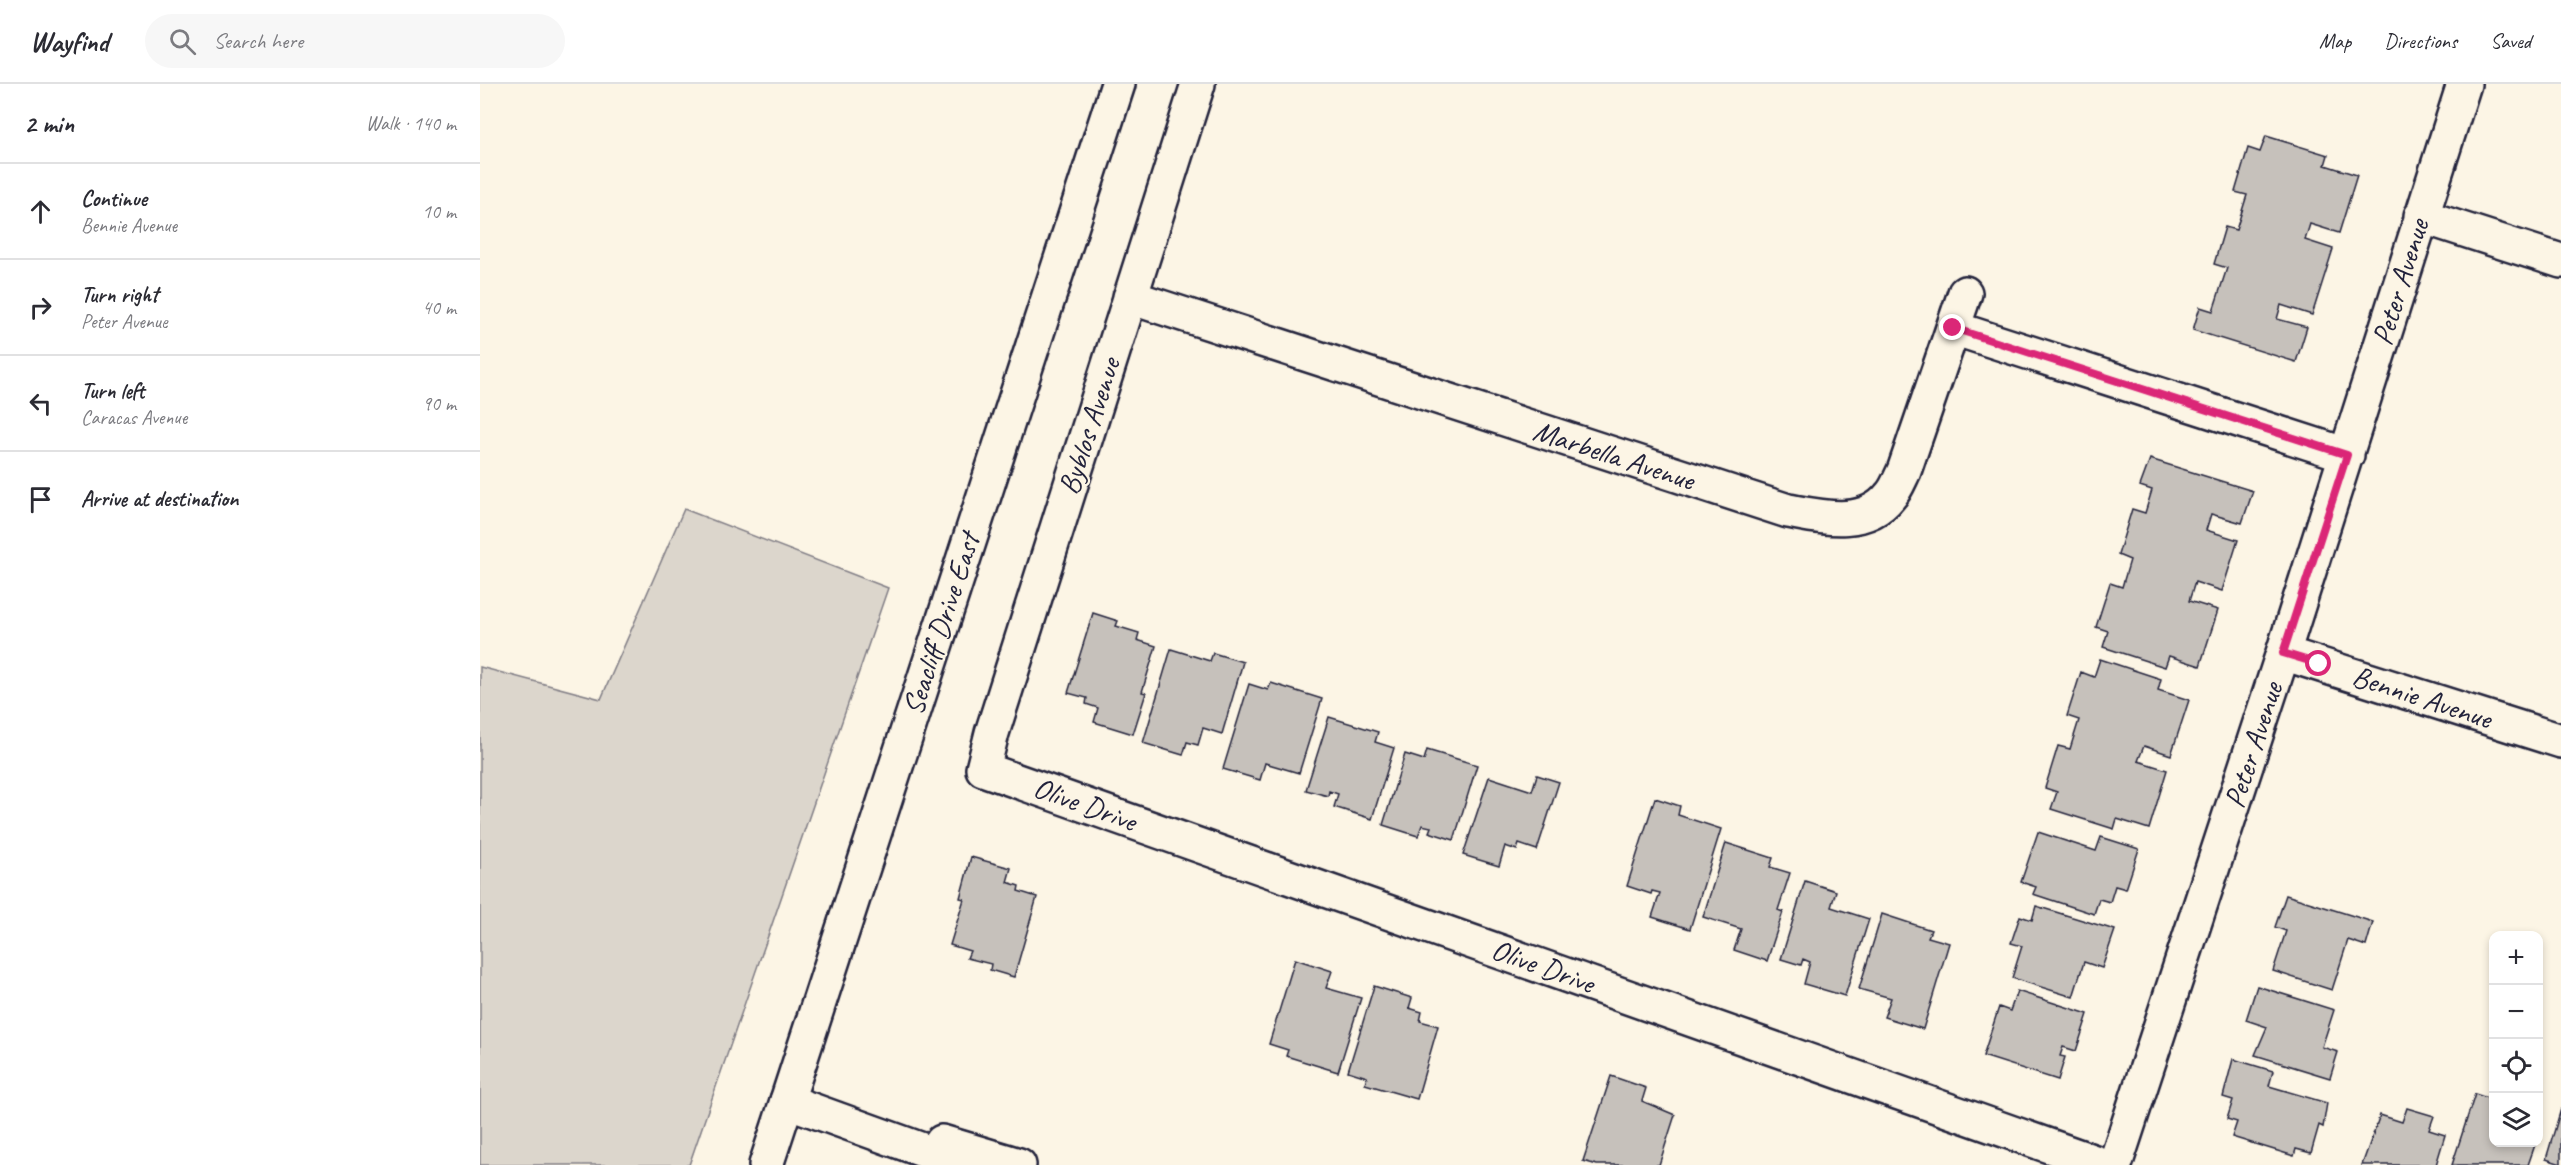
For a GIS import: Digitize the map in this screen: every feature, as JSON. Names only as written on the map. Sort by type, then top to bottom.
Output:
[{"type":"street","name":"Seacliff Drive East","points":[[766,1165],[1118,84]]},
{"type":"street","name":"Byblos Avenue","points":[[983,769],[1198,84]]},
{"type":"street","name":"Peter Avenue","points":[[2115,1165],[2347,455],[2464,84]]},
{"type":"street","points":[[2421,216],[2561,261]]},
{"type":"street","name":"Marbella Avenue","points":[[1130,297],[1788,511],[1834,519],[1866,514],[1890,497],[1904,471],[1965,293]]},
{"type":"street","points":[[1953,328],[2347,455]]},
{"type":"street","name":"Bennie Avenue","points":[[2283,653],[2561,741]]},
{"type":"street","name":"Olive Drive","points":[[983,769],[2103,1165]]},
{"type":"street","points":[[787,1101],[876,1131],[896,1142],[964,1165]]},
{"type":"street","points":[[876,1131],[900,1130],[1019,1165]]},
{"type":"shaded area","points":[[684,509],[888,588],[689,1165],[480,1165],[480,667],[601,699]]},
{"type":"building","points":[[2266,136],[2328,155],[2325,165],[2357,175],[2339,233],[2310,224],[2305,240],[2333,249],[2312,315],[2281,305],[2277,319],[2307,327],[2296,362],[2193,330],[2200,307],[2213,311],[2227,268],[2214,264],[2225,227],[2236,230],[2247,195],[2235,192],[2248,148],[2260,152]]},
{"type":"building","points":[[2150,459],[2253,491],[2242,523],[2211,514],[2206,530],[2238,540],[2222,591],[2195,582],[2189,601],[2218,610],[2200,666],[2169,656],[2165,667],[2103,647],[2108,631],[2096,627],[2110,583],[2122,587],[2130,560],[2118,555],[2132,509],[2145,513],[2152,490],[2140,486]]},
{"type":"building","points":[[1093,613],[1118,621],[1116,626],[1139,633],[1137,640],[1156,646],[1142,692],[1146,693],[1133,734],[1094,722],[1098,708],[1086,704],[1087,698],[1068,693]]},
{"type":"building","points":[[1171,649],[1210,661],[1213,653],[1243,662],[1222,734],[1203,728],[1198,745],[1187,742],[1183,755],[1143,743]]},
{"type":"building","points":[[2100,659],[2161,679],[2158,690],[2189,700],[2171,755],[2144,746],[2138,761],[2167,770],[2149,829],[2117,819],[2114,829],[2051,809],[2057,792],[2045,788],[2058,746],[2070,749],[2079,720],[2067,716],[2081,672],[2094,677]]},
{"type":"building","points":[[1271,683],[1322,699],[1299,773],[1265,763],[1260,780],[1223,769],[1249,684],[1268,690]]},
{"type":"building","points":[[1329,717],[1378,732],[1375,742],[1394,748],[1372,819],[1334,807],[1338,794],[1329,791],[1328,796],[1306,790]]},
{"type":"building","points":[[1427,750],[1477,765],[1454,840],[1429,832],[1431,827],[1422,825],[1418,836],[1383,825],[1405,754],[1424,760]]},
{"type":"building","points":[[1537,775],[1559,782],[1537,850],[1519,844],[1517,850],[1505,846],[1499,866],[1463,855],[1489,777],[1532,791]]},
{"type":"building","points":[[1655,798],[1680,806],[1678,815],[1721,829],[1690,929],[1652,917],[1660,893],[1652,891],[1651,894],[1627,886]]},
{"type":"building","points":[[2038,832],[2096,851],[2101,837],[2139,849],[2126,889],[2115,886],[2110,902],[2099,899],[2094,914],[2033,894],[2036,887],[2021,882]]},
{"type":"building","points":[[1726,843],[1773,858],[1770,867],[1790,873],[1778,910],[1783,912],[1767,961],[1734,950],[1741,929],[1703,917]]},
{"type":"building","points":[[971,857],[1011,868],[1007,882],[1019,886],[1018,891],[1037,897],[1014,977],[990,970],[991,964],[967,958],[970,951],[950,945],[964,899],[960,898]]},
{"type":"building","points":[[1805,881],[1836,891],[1831,907],[1869,919],[1845,996],[1804,984],[1810,962],[1803,959],[1801,965],[1781,959]]},
{"type":"building","points":[[2286,895],[2373,922],[2366,946],[2348,940],[2332,990],[2273,971],[2286,931],[2275,927]]},
{"type":"building","points":[[2036,906],[2115,930],[2102,968],[2084,962],[2073,997],[2012,978],[2022,946],[2011,943],[2020,916],[2032,920]]},
{"type":"building","points":[[1882,914],[1931,930],[1928,937],[1949,943],[1923,1029],[1884,1017],[1891,998],[1859,989]]},
{"type":"building","points":[[1295,959],[1332,971],[1326,988],[1361,998],[1338,1072],[1286,1056],[1288,1050],[1269,1044]]},
{"type":"building","points":[[1374,986],[1412,998],[1409,1008],[1422,1012],[1420,1021],[1438,1026],[1417,1099],[1365,1084],[1367,1077],[1348,1071]]},
{"type":"building","points":[[2257,986],[2334,1010],[2322,1047],[2338,1052],[2330,1078],[2255,1055],[2267,1027],[2246,1020]]},
{"type":"building","points":[[2017,991],[2088,1014],[2076,1051],[2063,1047],[2060,1056],[2065,1057],[2058,1080],[1983,1056],[1999,1007],[2010,1011]]},
{"type":"building","points":[[2233,1059],[2273,1071],[2269,1086],[2327,1103],[2323,1127],[2319,1125],[2311,1153],[2296,1149],[2294,1156],[2232,1137],[2237,1122],[2227,1119],[2233,1100],[2223,1097]]},
{"type":"building","points":[[1611,1076],[1646,1088],[1642,1101],[1675,1115],[1659,1165],[1597,1165],[1583,1161]]},
{"type":"building","points":[[2475,1094],[2489,1098],[2489,1147],[2534,1147],[2528,1165],[2452,1165]]},
{"type":"building","points":[[2407,1108],[2434,1116],[2429,1130],[2445,1135],[2436,1165],[2362,1165],[2380,1115],[2402,1122]]},
{"type":"building","points":[[2561,1109],[2561,1164],[2546,1159]]},
{"type":"route","points":[[1953,328],[2347,455],[2283,653],[2319,664]]}]
